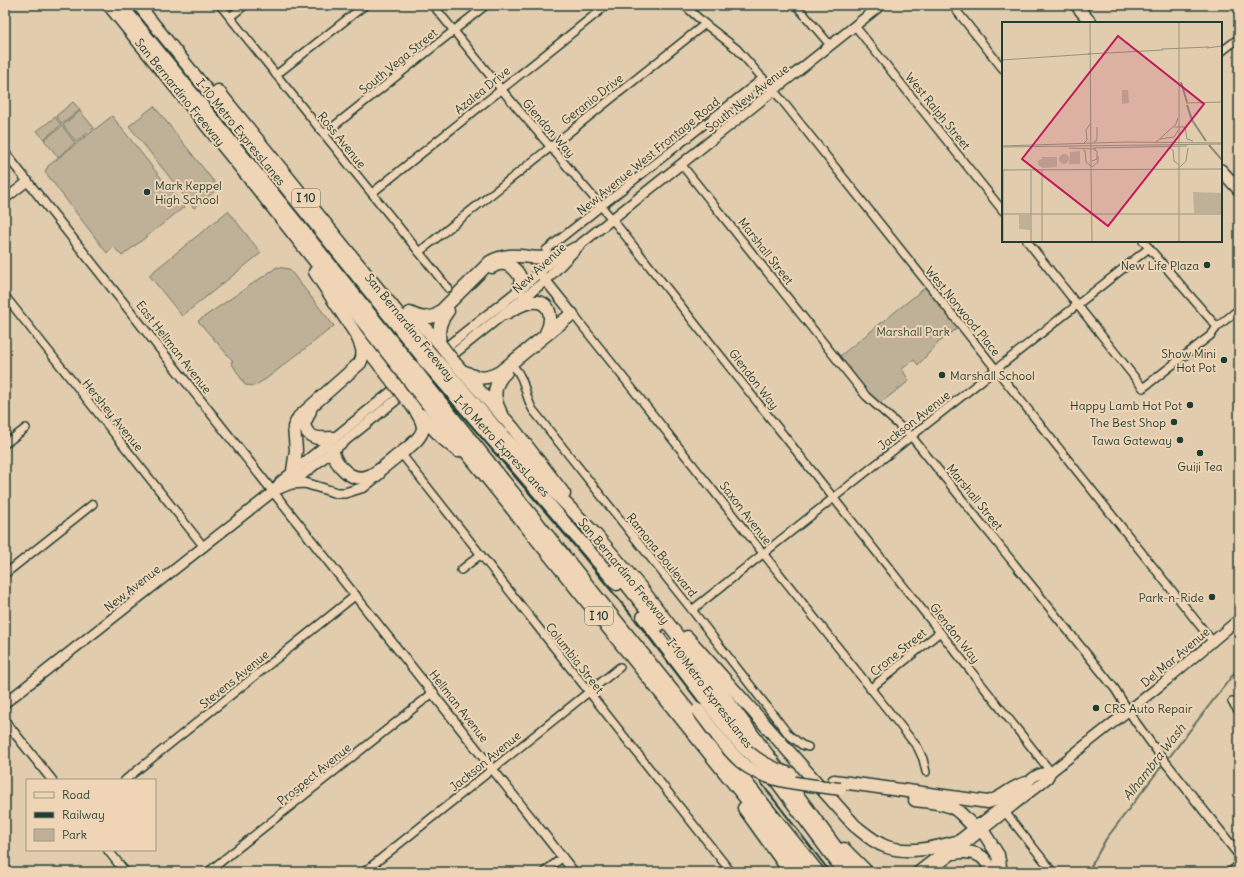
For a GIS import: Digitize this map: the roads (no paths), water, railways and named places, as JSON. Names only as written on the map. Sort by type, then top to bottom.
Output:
[{"type":"highway","name":"San Bernardino Freeway","points":[[109,5],[302,246],[422,387],[471,459],[805,872]]},
{"type":"highway","name":"I-10 Metro ExpressLanes","points":[[122,5],[408,371]]},
{"type":"highway","name":"I-10 Metro ExpressLanes","points":[[138,5],[427,356]]},
{"type":"highway","name":"San Bernardino Freeway","points":[[148,5],[384,294],[427,356],[440,372],[595,534],[641,588],[854,872]]},
{"type":"highway","points":[[302,246],[318,279],[357,336],[408,401],[442,438],[471,459]]},
{"type":"highway","points":[[384,294],[410,313],[420,318],[428,318],[437,315],[490,262],[497,258],[516,255],[537,259],[558,256]]},
{"type":"highway","points":[[440,344],[438,331],[440,320],[451,307],[496,264],[504,263],[509,265],[521,279],[519,290]]},
{"type":"highway","points":[[506,313],[526,303],[536,302],[542,304],[551,315],[551,321],[546,333]]},
{"type":"highway","points":[[410,313],[440,344],[506,420],[595,534]]},
{"type":"highway","points":[[457,365],[481,379],[490,377],[500,372],[546,333],[574,316]]},
{"type":"highway","points":[[293,471],[296,450],[294,427],[298,417],[360,363],[363,356],[362,348],[357,336]]},
{"type":"highway","points":[[393,382],[379,369],[373,366],[366,367],[353,375],[315,406],[305,420],[305,429],[308,434],[316,439],[332,444],[338,463],[352,477],[360,478],[376,473],[418,438],[423,429],[422,422],[408,401]]},
{"type":"highway","points":[[506,420],[498,406],[495,386],[504,373],[513,366]]},
{"type":"highway","name":"I-10 Metro ExpressLanes","points":[[440,372],[499,447],[511,455],[618,574],[692,668],[844,872]]},
{"type":"highway","name":"I-10 Metro ExpressLanes","points":[[422,387],[474,441],[818,872]]},
{"type":"highway","points":[[403,456],[425,439],[431,437],[442,438]]},
{"type":"highway","points":[[474,441],[703,706],[746,751],[759,762],[790,774],[837,785],[946,805],[960,812],[978,828]]},
{"type":"highway","points":[[499,447],[605,568],[703,706]]},
{"type":"highway","points":[[641,588],[705,657],[855,826],[873,840],[887,847],[900,850],[955,847],[979,855],[987,863],[990,872]]},
{"type":"highway","points":[[726,774],[734,793],[790,872]]},
{"type":"highway","points":[[837,785],[988,802],[999,799],[1019,784],[1027,783]]},
{"type":"highway","points":[[945,796],[964,807],[996,851],[1001,872]]},
{"type":"highway","points":[[827,834],[867,872]]},
{"type":"main road","name":"South New Avenue","points":[[612,219],[881,5]]},
{"type":"main road","points":[[1080,6],[1091,22]]},
{"type":"main road","points":[[1222,171],[1239,190]]},
{"type":"main road","points":[[582,243],[612,219]]},
{"type":"main road","name":"New Avenue","points":[[274,491],[279,482],[293,471],[332,444],[506,313],[546,280],[582,243]]},
{"type":"main road","name":"New Avenue","points":[[5,703],[274,491],[291,484],[332,444],[519,290],[538,272],[558,256],[582,243]]},
{"type":"main road","name":"Saxon Avenue","points":[[538,272],[574,316]]},
{"type":"main road","points":[[513,366],[574,316]]},
{"type":"main road","points":[[291,484],[305,483],[337,493],[351,492],[364,487],[403,456]]},
{"type":"main road","name":"Del Mar Avenue","points":[[978,828],[1005,812],[1048,778],[1051,772],[1213,642],[1239,619]]},
{"type":"main road","name":"Del Mar Avenue","points":[[930,872],[955,847],[1018,794],[1027,783],[1041,772],[1051,772]]},
{"type":"main road","name":"Del Mar Avenue","points":[[917,872],[955,847]]},
{"type":"street","name":"Ross Avenue","points":[[220,5],[448,288]]},
{"type":"street","points":[[230,17],[245,5]]},
{"type":"street","points":[[276,76],[365,5]]},
{"type":"street","name":"Glendon Way","points":[[433,5],[501,89],[612,219],[1051,772]]},
{"type":"street","name":"South Vega Street","points":[[324,134],[486,5]]},
{"type":"street","name":"Azalea Drive","points":[[372,193],[607,5]]},
{"type":"street","name":"West Norwood Place","points":[[684,5],[704,24],[737,49],[774,91],[1213,642]]},
{"type":"street","points":[[796,5],[830,45]]},
{"type":"street","points":[[952,5],[1002,68]]},
{"type":"street","name":"Geranio Drive","points":[[419,252],[704,24]]},
{"type":"street","name":"West Ralph Street","points":[[855,26],[1002,210]]},
{"type":"street","points":[[1222,51],[1239,38]]},
{"type":"street","name":"New Avenue West Frontage Road","points":[[546,250],[602,208],[763,78]]},
{"type":"street","name":"East Hellman Avenue","points":[[5,153],[325,556]]},
{"type":"street","name":"Marshall Street","points":[[682,164],[866,396],[911,436],[1115,689],[1128,711],[1159,754],[1239,855]]},
{"type":"street","points":[[5,199],[28,181]]},
{"type":"street","points":[[1028,242],[1143,388],[1211,335],[1217,327],[1239,309]]},
{"type":"street","points":[[1144,242],[1217,327]]},
{"type":"street","name":"Jackson Avenue","points":[[692,610],[1149,248]]},
{"type":"street","name":"Hershey Avenue","points":[[5,296],[204,547]]},
{"type":"street","name":"Saxon Avenue","points":[[574,316],[918,748],[923,759],[926,772]]},
{"type":"street","name":"Ramona Boulevard","points":[[513,366],[522,378],[528,402],[533,410],[789,735],[802,746],[808,748]]},
{"type":"street","points":[[5,444],[26,428]]},
{"type":"street","name":"Columbia Street","points":[[403,456],[730,872]]},
{"type":"street","points":[[5,574],[93,504]]},
{"type":"street","points":[[461,570],[480,555]]},
{"type":"street","name":"Hellman Avenue","points":[[325,556],[434,692],[574,872]]},
{"type":"street","name":"Stevens Avenue","points":[[126,779],[356,595]]},
{"type":"street","name":"Crone Street","points":[[870,688],[940,632]]},
{"type":"street","name":"Jackson Avenue","points":[[364,872],[620,667]]},
{"type":"street","name":"Prospect Avenue","points":[[208,872],[434,692]]},
{"type":"street","points":[[1232,702],[1239,712]]},
{"type":"street","points":[[5,722],[51,779]]},
{"type":"street","points":[[1005,812],[1053,872]]},
{"type":"street","points":[[109,851],[125,872]]},
{"type":"street","points":[[544,872],[563,857]]},
{"type":"street","points":[[1230,872],[1239,865]]},
{"type":"waterway","name":"Alhambra Wash","points":[[1167,760],[1239,667]]},
{"type":"waterway","name":"Alhambra Wash","points":[[1088,872],[1106,839],[1164,763]]},
{"type":"railway","points":[[130,5],[432,380],[579,551],[633,617],[830,872]]},
{"type":"place","name":"Mark Keppel High School","points":[[147,192]]},
{"type":"place","name":"New Life Plaza","points":[[1207,265]]},
{"type":"place","name":"Show Mini Hot Pot","points":[[1224,360]]},
{"type":"place","name":"Marshall School","points":[[942,375]]},
{"type":"place","name":"Happy Lamb Hot Pot","points":[[1190,405]]},
{"type":"place","name":"The Best Shop","points":[[1174,422]]},
{"type":"place","name":"Tawa Gateway","points":[[1180,440]]},
{"type":"place","name":"Guiji Tea","points":[[1200,453]]},
{"type":"place","name":"Park-n-Ride","points":[[1212,597]]},
{"type":"place","name":"CRS Auto Repair","points":[[1096,708]]},
{"type":"park label","name":"Marshall Park","points":[[913,331]]}]
